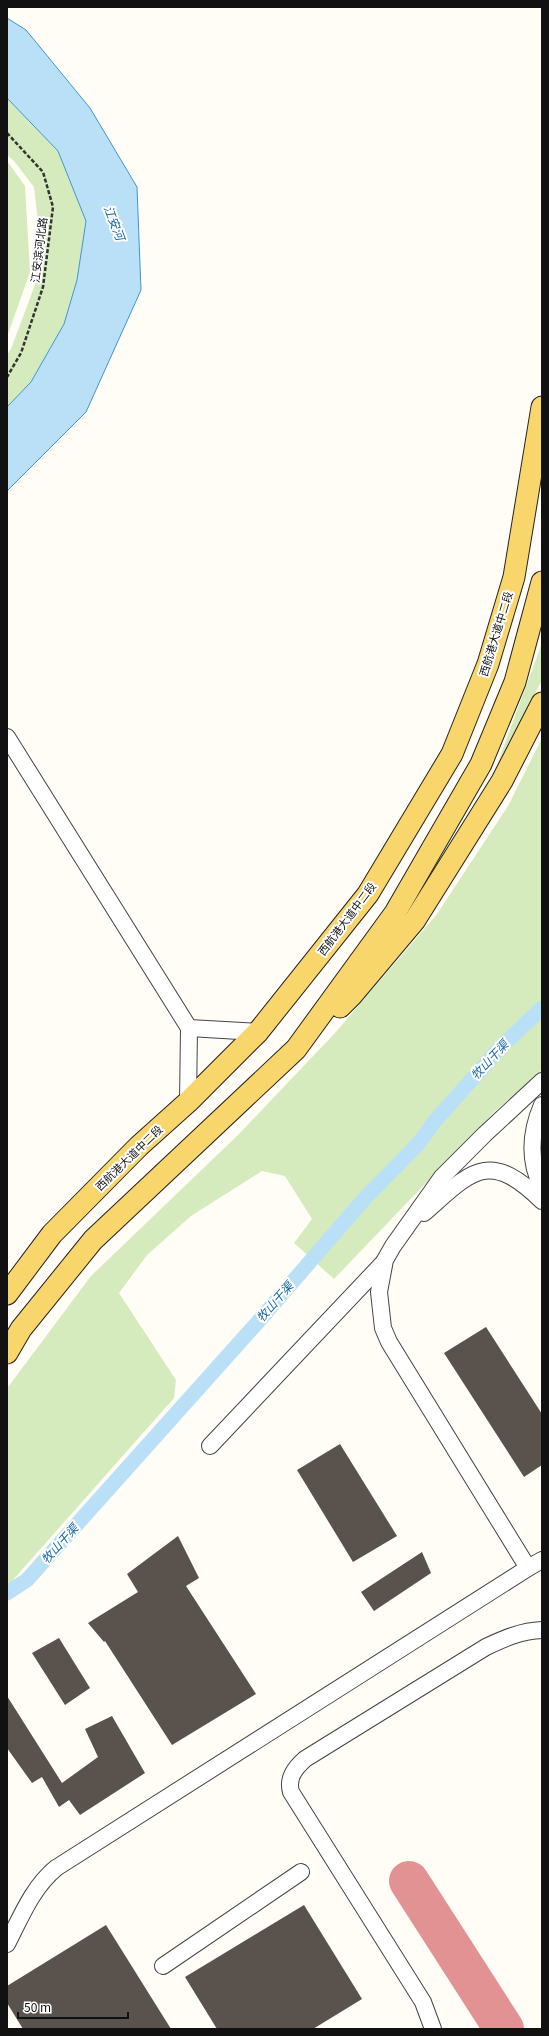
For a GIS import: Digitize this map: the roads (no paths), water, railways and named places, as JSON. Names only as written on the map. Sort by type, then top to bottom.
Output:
[{"type":"main road","name":"西航港大道中二段","points":[[7,1294],[52,1234],[139,1146],[188,1102],[258,1032],[368,894],[452,754],[488,664],[514,577],[542,408]]},
{"type":"main road","points":[[296,1049],[395,912],[481,764],[515,682],[542,582]]},
{"type":"main road","points":[[7,1353],[21,1329],[93,1240],[296,1049],[352,994],[416,920],[502,781],[542,703]]},
{"type":"street","points":[[7,737],[189,1028],[188,1102]]},
{"type":"street","points":[[189,1028],[258,1032]]},
{"type":"street","points":[[210,1446],[385,1260],[393,1246],[442,1178],[485,1134],[542,1081]]},
{"type":"street","points":[[542,1106],[531,1141],[537,1177],[542,1188]]},
{"type":"street","points":[[407,1227],[466,1177],[474,1173],[489,1171],[506,1174],[522,1183],[542,1201]]},
{"type":"street","points":[[385,1260],[379,1292],[379,1310],[383,1328],[389,1342],[528,1568]]},
{"type":"street","points":[[7,1944],[36,1889],[44,1878],[56,1868],[542,1560]]},
{"type":"street","points":[[433,2029],[423,2002],[291,1792],[290,1778],[296,1768],[305,1759],[486,1647],[509,1635],[542,1630]]},
{"type":"street","points":[[163,1966],[301,1872]]},
{"type":"water","name":"江安河","points":[[7,18],[26,30],[90,108],[137,187],[141,290],[86,412],[7,491],[7,407],[31,382],[64,324],[77,280],[86,221],[58,151],[7,98]]},
{"type":"waterway","name":"牧山干渠","points":[[7,1593],[27,1580],[257,1323],[365,1198],[419,1143],[434,1122],[499,1049],[542,1008]]}]
